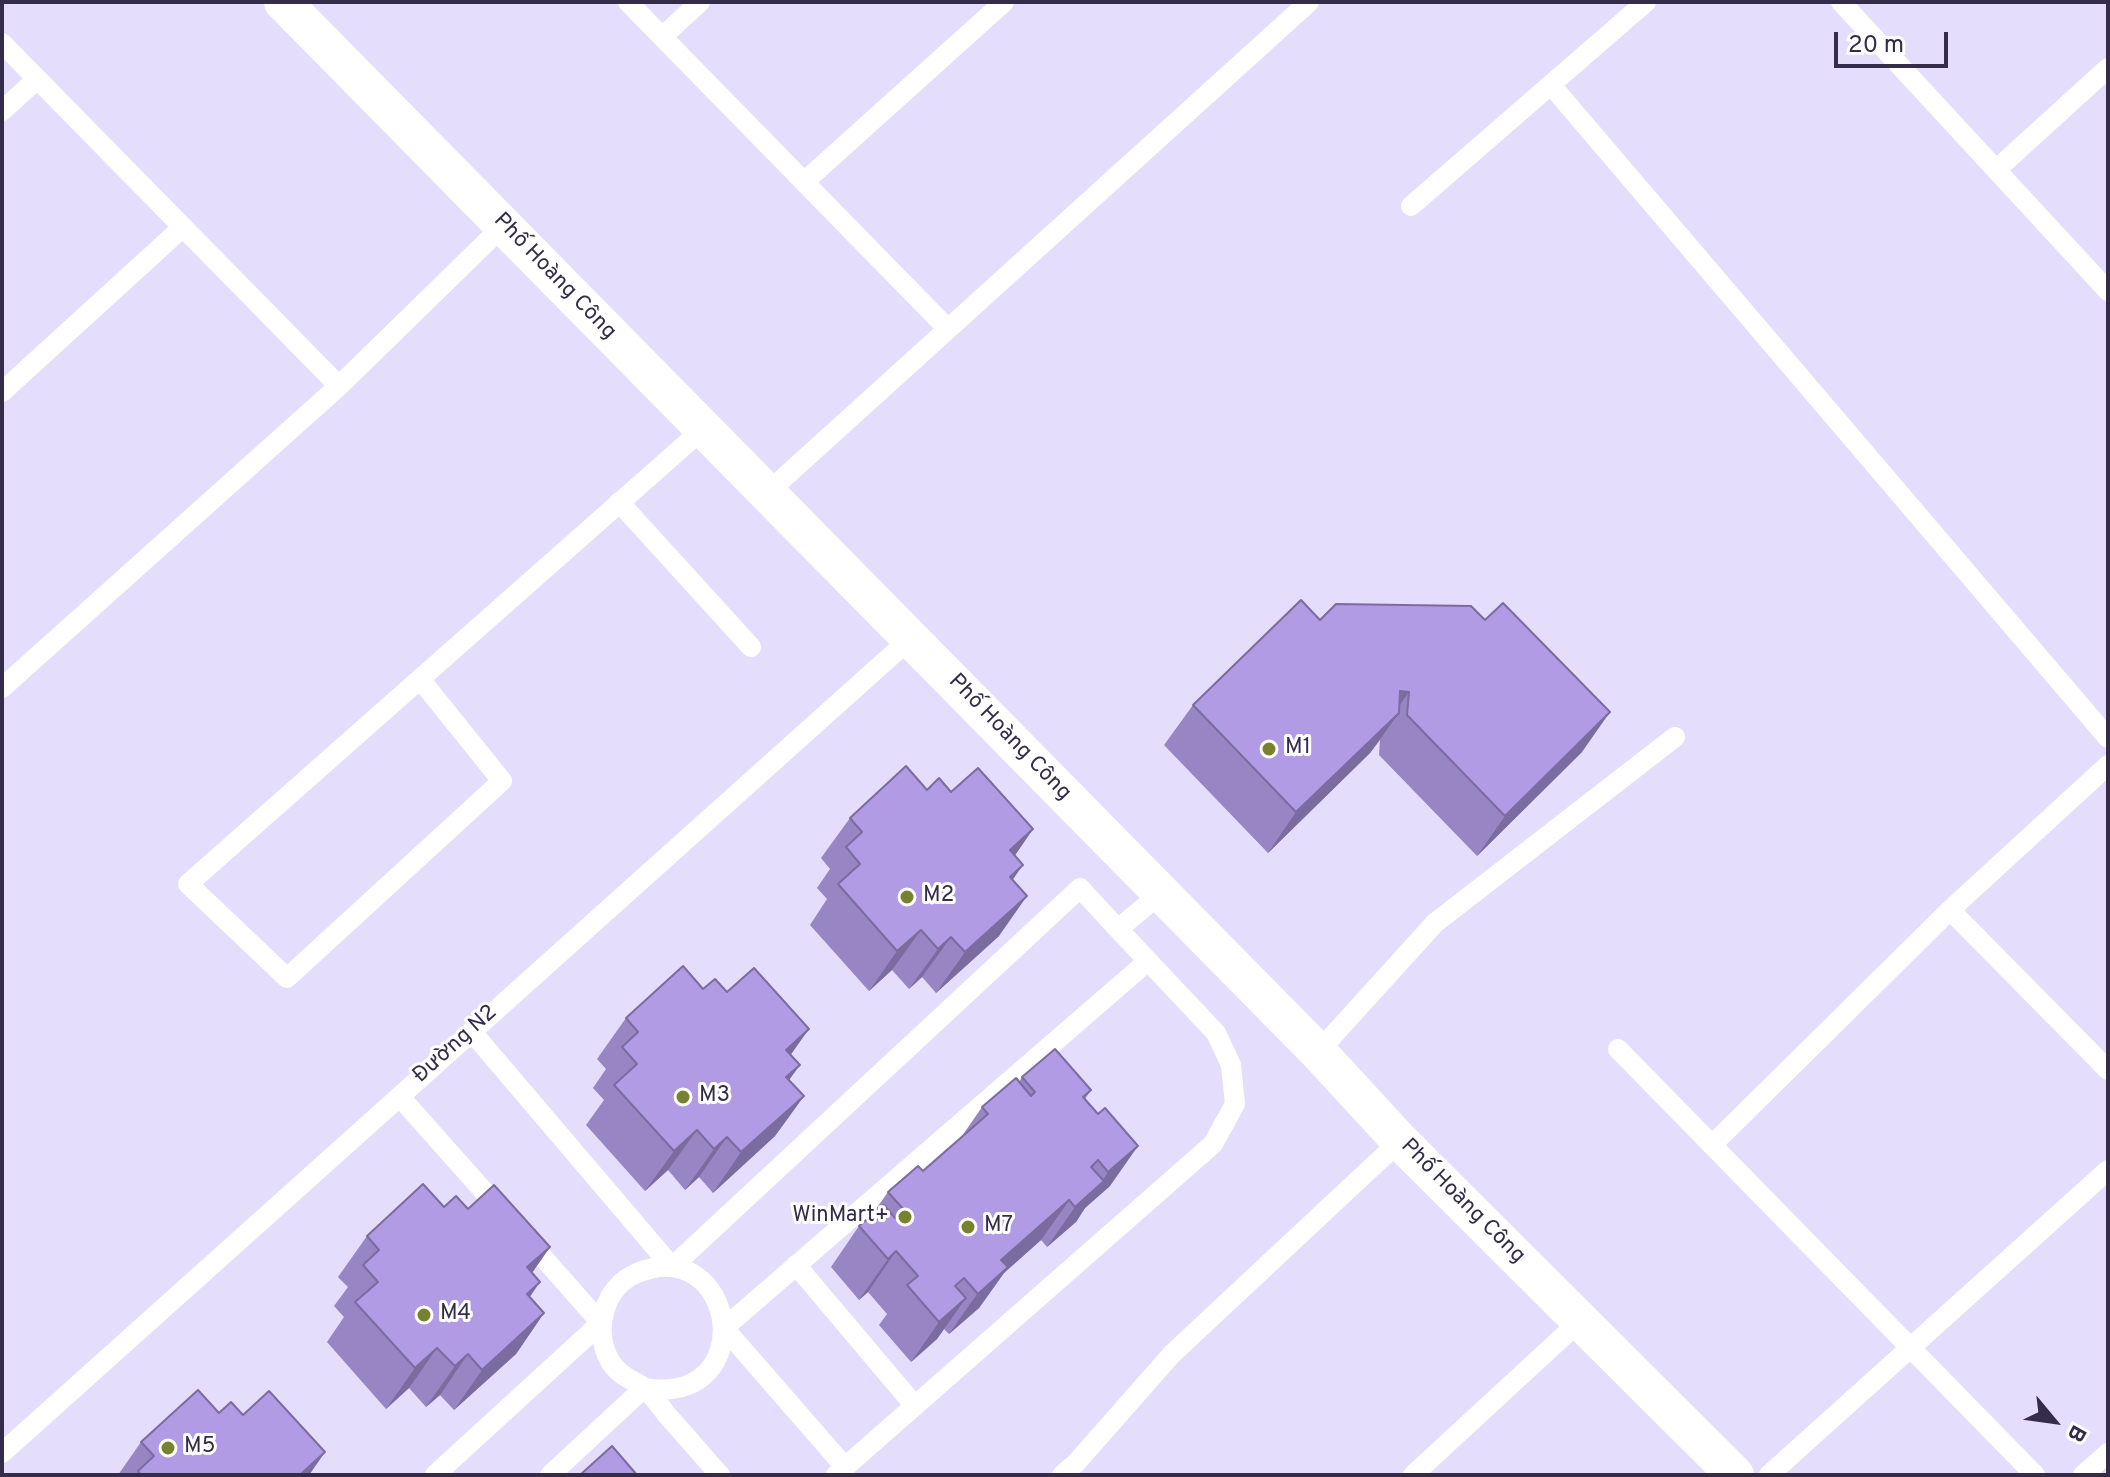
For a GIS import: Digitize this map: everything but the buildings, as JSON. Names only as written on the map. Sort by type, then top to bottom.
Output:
[{"type":"street","name":"Phố Hoàng Công","points":[[283,2],[1318,1052],[1400,1141],[1735,1475]]},
{"type":"lane","points":[[628,2],[948,329]]},
{"type":"lane","points":[[662,37],[700,2]]},
{"type":"lane","points":[[804,182],[1004,2]]},
{"type":"lane","points":[[767,493],[1309,2]]},
{"type":"lane","points":[[1411,206],[1646,2]]},
{"type":"lane","points":[[1841,2],[2108,291]]},
{"type":"lane","points":[[2,43],[339,386]]},
{"type":"lane","points":[[1997,169],[2108,68]]},
{"type":"lane","points":[[2,111],[37,79]]},
{"type":"lane","points":[[1551,85],[2108,738]]},
{"type":"lane","points":[[2,688],[339,386],[503,226]]},
{"type":"lane","points":[[2,392],[183,227]]},
{"type":"lane","points":[[420,679],[502,781],[287,978],[188,884],[619,502],[703,429]]},
{"type":"lane","points":[[619,502],[751,647]]},
{"type":"lane","name":"Đường N2","points":[[2,1453],[911,638]]},
{"type":"lane","points":[[1318,1052],[1435,923],[1675,737]]},
{"type":"lane","points":[[1712,1145],[1950,910],[2108,765]]},
{"type":"lane","points":[[672,1267],[1080,888],[1216,1033],[1231,1065],[1235,1104],[1213,1144],[841,1471],[724,1328]]},
{"type":"lane","points":[[1118,929],[1160,894]]},
{"type":"lane","points":[[1950,910],[2108,1070]]},
{"type":"lane","points":[[724,1328],[1148,961]]},
{"type":"lane","points":[[472,1032],[672,1267]]},
{"type":"lane","points":[[1618,1049],[2035,1475]]},
{"type":"lane","points":[[400,1097],[601,1323]]},
{"type":"lane","points":[[1062,1475],[1172,1354],[1400,1141]]},
{"type":"lane","points":[[1769,1475],[2108,1170]]},
{"type":"lane","points":[[796,1265],[915,1406]]},
{"type":"lane","points":[[672,1267],[691,1273],[707,1286],[719,1302],[723,1340],[717,1359],[703,1376],[685,1387],[665,1391],[644,1388],[625,1378],[611,1363],[603,1344],[601,1323],[607,1303],[618,1287],[633,1274],[652,1268],[672,1267]]},
{"type":"lane","points":[[1413,1475],[1581,1320]]},
{"type":"lane","points":[[435,1475],[601,1323]]},
{"type":"lane","points":[[550,1475],[644,1388]]},
{"type":"lane","points":[[644,1388],[720,1475]]},
{"type":"lane","points":[[2083,1475],[2108,1453]]},
{"type":"place","name":"M1","points":[[1269,749]]},
{"type":"place","name":"M2","points":[[907,897]]},
{"type":"place","name":"M3","points":[[683,1097]]},
{"type":"place","name":"WinMart+","points":[[905,1217]]},
{"type":"place","name":"M7","points":[[968,1227]]},
{"type":"place","name":"M4","points":[[424,1315]]},
{"type":"place","name":"M5","points":[[168,1448]]}]
